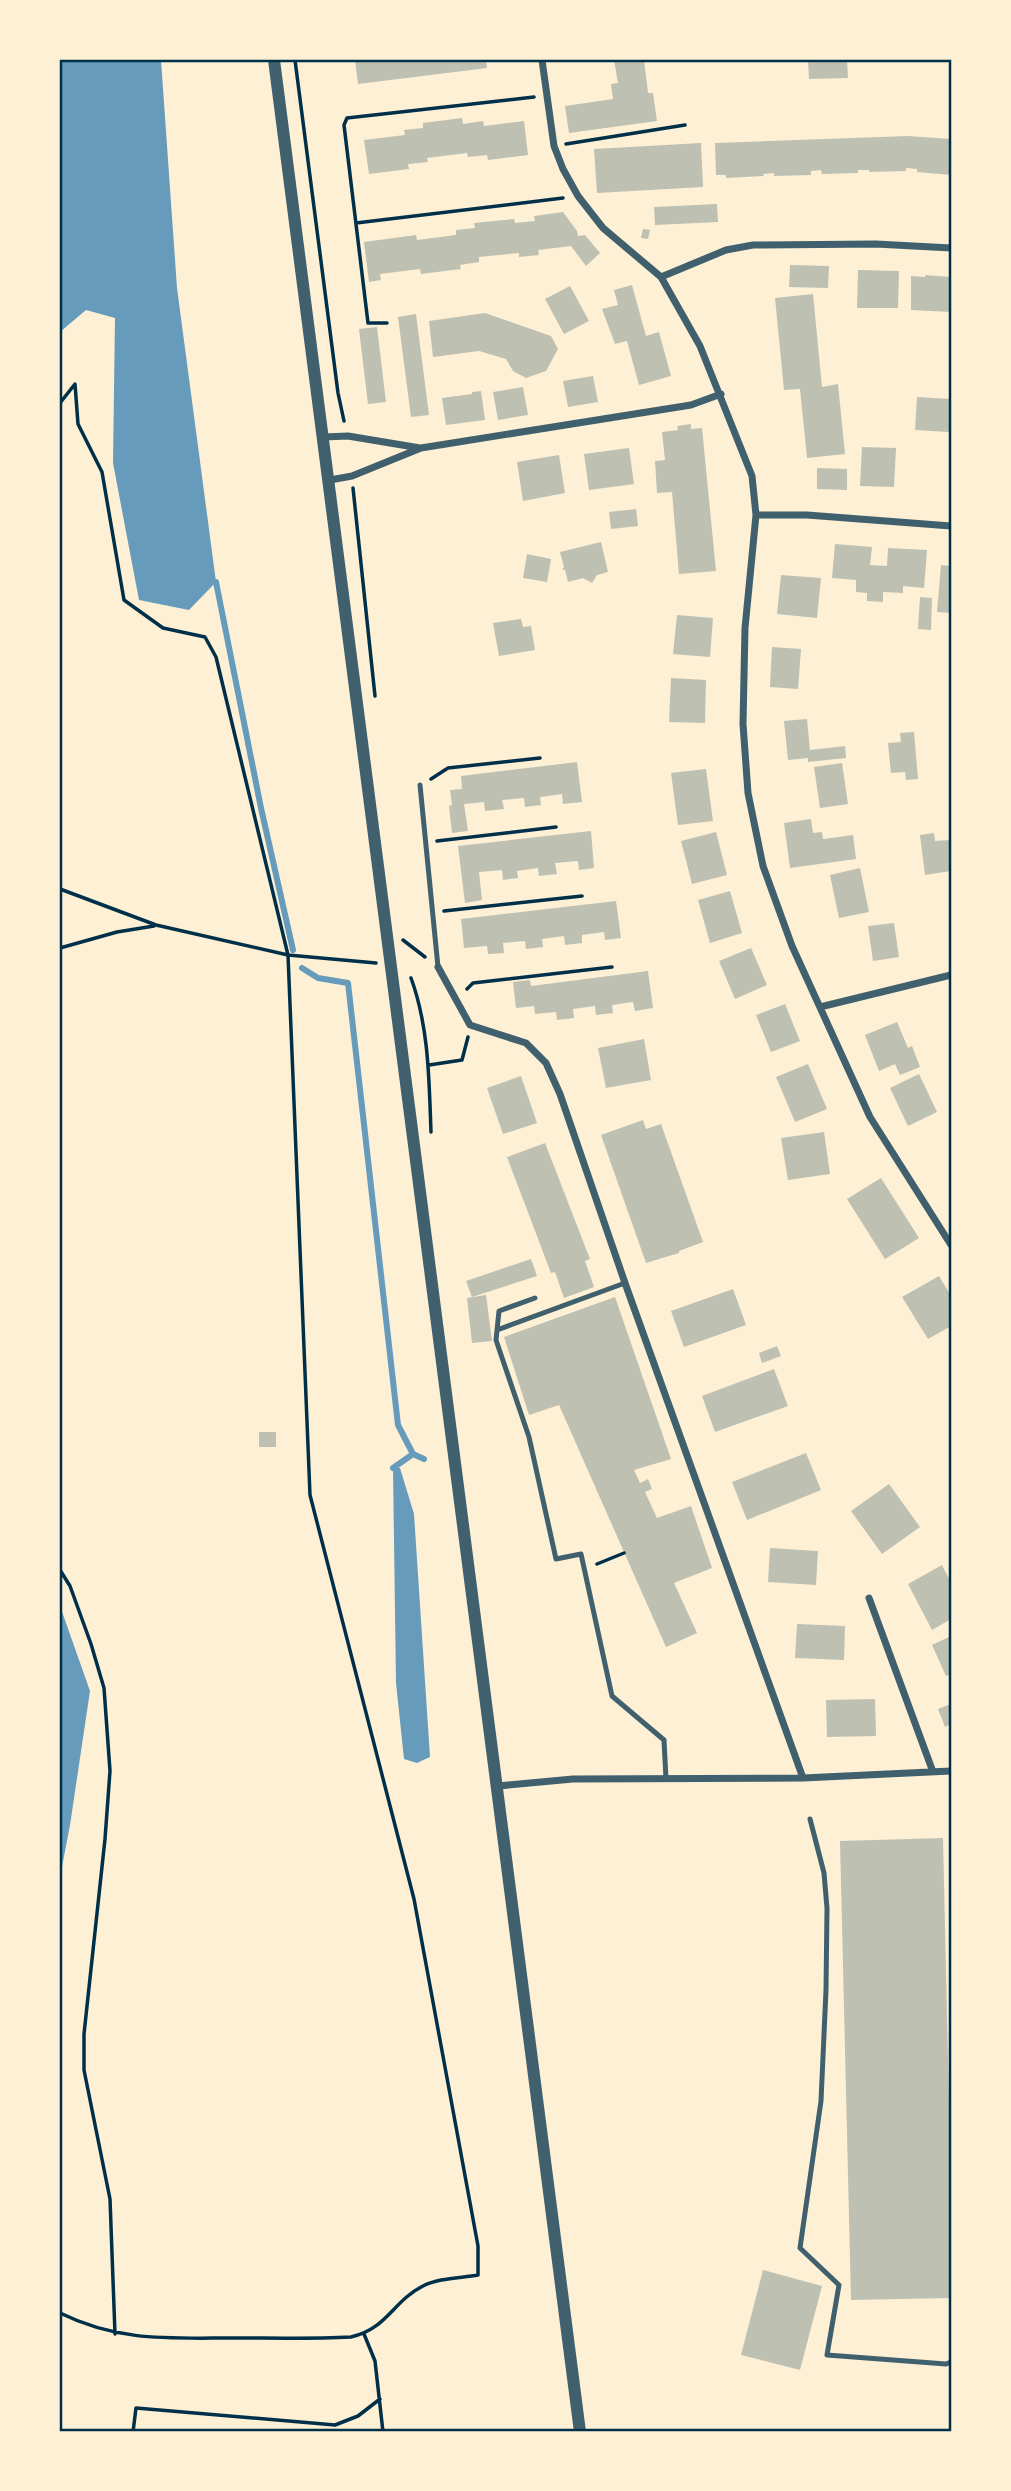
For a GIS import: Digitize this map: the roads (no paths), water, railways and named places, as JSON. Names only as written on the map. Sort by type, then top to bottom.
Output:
[{"type":"street","points":[[275,60],[580,2431]]},
{"type":"street","points":[[542,60],[554,146],[563,169],[578,196],[603,228],[661,277],[699,346],[721,394],[752,476],[756,516],[745,628],[743,724],[748,793],[763,866],[792,946],[870,1117],[951,1245]]},
{"type":"street","points":[[661,277],[726,250],[753,245],[864,243],[951,248]]},
{"type":"street","points":[[330,480],[352,476],[421,448],[691,405],[721,394]]},
{"type":"street","points":[[324,437],[348,436],[421,448]]},
{"type":"street","points":[[756,516],[807,515],[951,526]]},
{"type":"street","points":[[438,967],[471,1025],[526,1043],[546,1063],[560,1094],[803,1778]]},
{"type":"street","points":[[820,1007],[951,975]]},
{"type":"street","points":[[869,1598],[933,1772]]},
{"type":"street","points":[[498,1786],[573,1779],[803,1778],[951,1771]]},
{"type":"lane","points":[[421,785],[438,967]]},
{"type":"lane","points":[[497,1330],[625,1283]]},
{"type":"lane","points":[[536,1298],[499,1311],[496,1340],[529,1437],[556,1559],[581,1553],[612,1696],[664,1740],[666,1779]]},
{"type":"lane","points":[[810,1819],[824,1873],[827,1990],[821,2101],[800,2248],[839,2285],[827,2355],[946,2364],[951,2362]]},
{"type":"water","points":[[60,60],[161,60],[177,288],[216,582],[189,610],[139,600],[113,463],[115,318],[86,310],[60,332]]},
{"type":"water","points":[[393,1468],[400,1468],[414,1514],[430,1757],[417,1763],[404,1759],[396,1683]]},
{"type":"water","points":[[60,1606],[90,1691],[60,1877]]},
{"type":"waterway","points":[[216,582],[261,808],[293,950]]},
{"type":"waterway","points":[[302,968],[318,978],[348,983],[398,1425],[413,1454],[424,1459]]},
{"type":"waterway","points":[[393,1468],[413,1454]]}]
